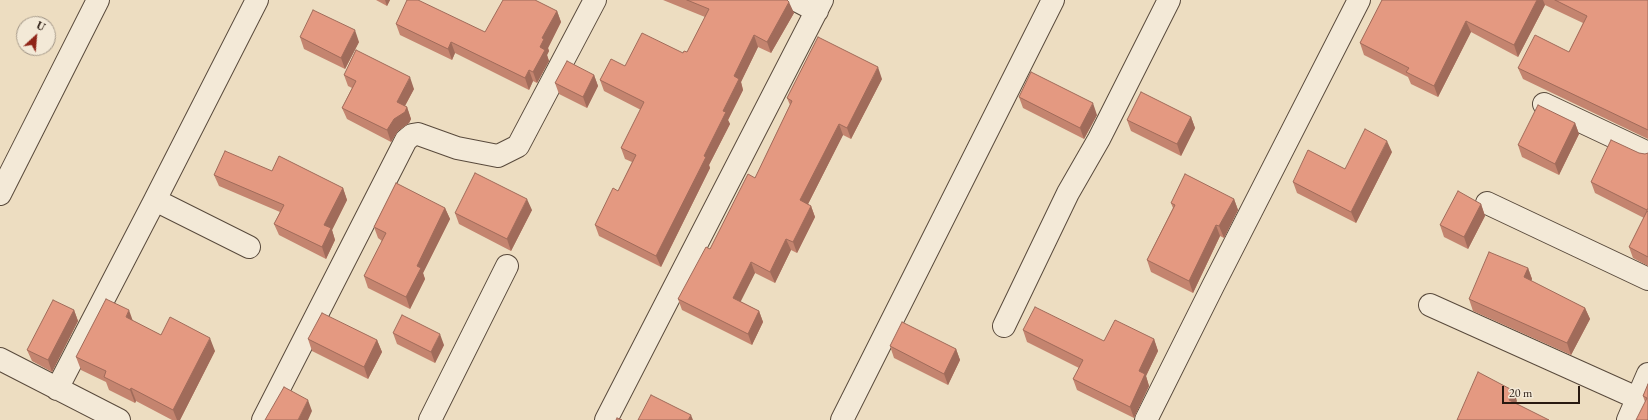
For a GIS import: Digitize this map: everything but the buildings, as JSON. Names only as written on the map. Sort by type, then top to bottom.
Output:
[{"type":"street","points":[[0,194],[98,0]]},
{"type":"street","points":[[57,389],[257,0]]},
{"type":"street","points":[[263,420],[406,140],[412,135],[418,134],[457,148],[498,156],[518,146],[595,0]]},
{"type":"street","points":[[606,420],[819,6],[796,0]]},
{"type":"street","points":[[842,420],[1053,0]]},
{"type":"street","points":[[1004,326],[1068,193],[1098,140],[1169,0]]},
{"type":"street","points":[[1146,420],[1216,279],[1359,0]]},
{"type":"street","points":[[1544,104],[1648,153]]},
{"type":"street","points":[[155,200],[249,247]]},
{"type":"street","points":[[1487,203],[1648,279]]},
{"type":"street","points":[[430,420],[507,266]]},
{"type":"street","points":[[1430,305],[1637,398]]},
{"type":"street","points":[[0,359],[119,420]]},
{"type":"street","points":[[1628,420],[1648,374]]}]
